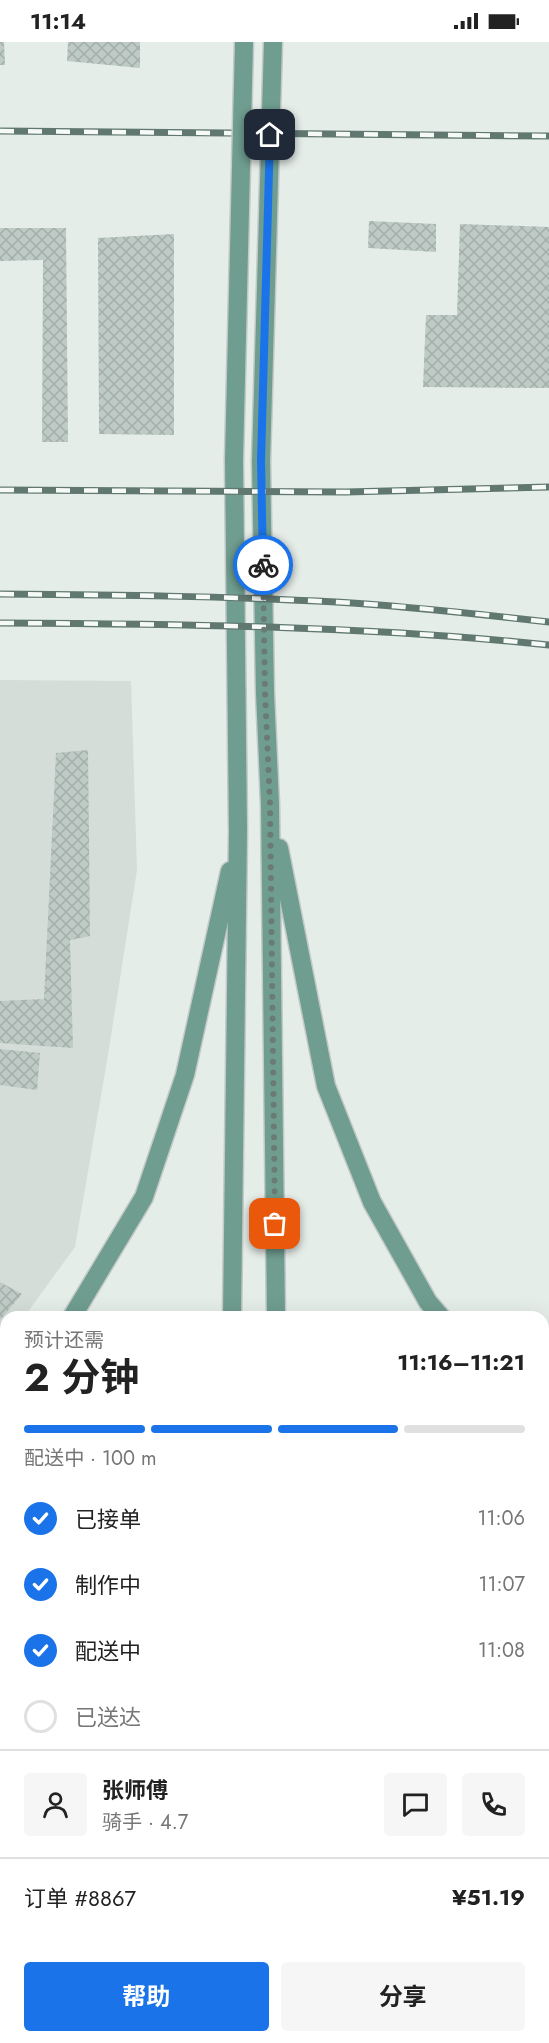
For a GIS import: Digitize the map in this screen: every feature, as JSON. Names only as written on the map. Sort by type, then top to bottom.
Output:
[{"type":"main road","points":[[231,1311],[238,831],[234,460],[244,42]]},
{"type":"main road","points":[[273,42],[261,461],[265,693],[270,804],[276,1311]]},
{"type":"main road","points":[[270,804],[327,1086],[372,1202],[428,1302],[436,1311]]},
{"type":"main road","points":[[76,1311],[144,1197],[185,1076],[238,831]]},
{"type":"shaded area","points":[[0,680],[131,681],[137,870],[75,1247],[28,1311],[0,1311]]},
{"type":"building","points":[[0,42],[4,42],[5,65],[0,65]]},
{"type":"building","points":[[68,42],[140,42],[140,68],[67,61]]},
{"type":"building","points":[[369,221],[436,224],[436,252],[368,248]]},
{"type":"building","points":[[460,224],[549,227],[549,388],[423,387],[426,315],[457,315]]},
{"type":"building","points":[[0,228],[66,228],[68,442],[42,442],[43,260],[0,261]]},
{"type":"building","points":[[174,234],[174,435],[99,434],[98,238]]},
{"type":"building","points":[[88,750],[90,936],[70,940],[73,1048],[0,1043],[0,1001],[44,999],[56,753]]},
{"type":"building","points":[[0,1049],[40,1053],[37,1090],[0,1085]]},
{"type":"building","points":[[0,1282],[22,1294],[8,1311],[0,1311]]},
{"type":"railway","points":[[0,131],[549,136]]},
{"type":"railway","points":[[0,490],[346,492],[549,487]]},
{"type":"railway","points":[[0,594],[126,595],[336,602],[549,622]]},
{"type":"railway","points":[[0,623],[206,625],[344,630],[549,645]]},
{"type":"way so far","points":[[263,565],[270,804],[275,1224]]},
{"type":"route","points":[[263,565],[261,461],[270,135]]}]
